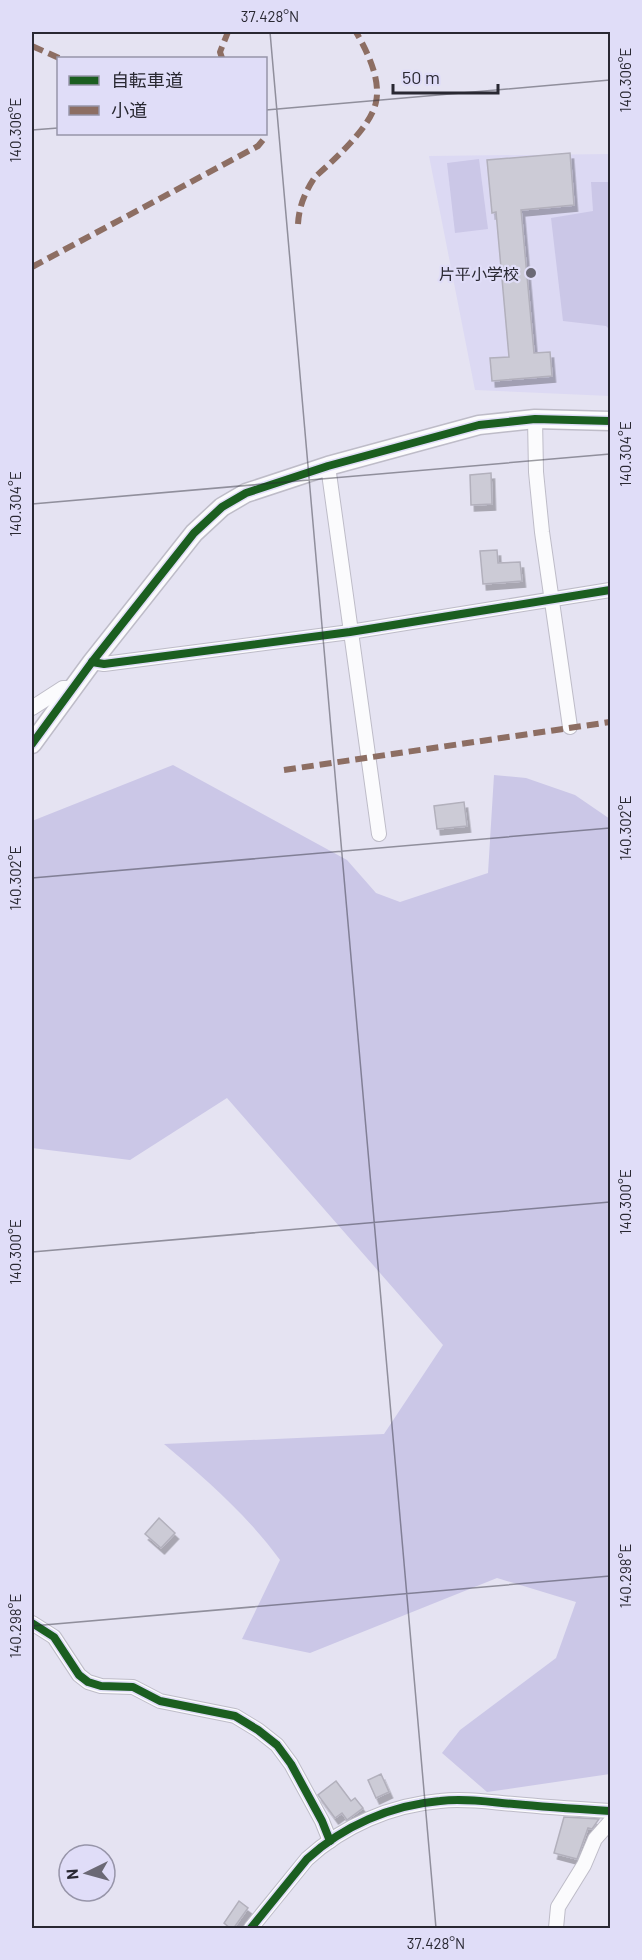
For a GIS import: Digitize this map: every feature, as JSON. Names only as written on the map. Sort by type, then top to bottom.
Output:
[{"type":"street","points":[[32,744],[92,662],[194,533],[222,507],[246,493],[328,466],[480,425],[535,418],[610,421]]},
{"type":"street","points":[[535,418],[536,472],[550,599],[570,727]]},
{"type":"street","points":[[328,466],[379,834]]},
{"type":"street","points":[[92,662],[104,664],[350,632],[610,590]]},
{"type":"street","points":[[32,708],[63,688],[74,688]]},
{"type":"street","points":[[32,1623],[54,1637],[79,1675],[88,1682],[101,1686],[133,1687],[160,1701],[235,1716],[258,1730],[277,1745],[291,1764],[322,1821],[330,1841]]},
{"type":"street","points":[[251,1929],[307,1859],[354,1826],[380,1814],[440,1800],[610,1811]]},
{"type":"street","points":[[556,1929],[558,1907],[584,1865],[595,1839],[610,1822]]},
{"type":"shaded area","name":"片平小学校","points":[[610,154],[610,396],[475,390],[429,156]]},
{"type":"shaded area","points":[[479,159],[488,229],[455,233],[447,163]]},
{"type":"shaded area","points":[[591,182],[610,182],[610,330],[606,326],[563,321],[551,218],[593,211]]},
{"type":"shaded area","points":[[173,765],[347,860],[376,893],[400,902],[488,873],[494,775],[526,778],[575,795],[610,819],[610,1774],[487,1792],[442,1753],[460,1730],[556,1658],[576,1602],[497,1578],[310,1653],[242,1639],[280,1560],[226,1499],[164,1444],[384,1434],[443,1345],[227,1098],[130,1160],[32,1148],[32,821]]},
{"type":"building","points":[[570,153],[574,205],[521,210],[534,353],[550,352],[552,376],[492,381],[490,358],[509,357],[496,212],[492,213],[487,160]]},
{"type":"building","points":[[491,473],[492,504],[471,505],[470,475]]},
{"type":"building","points":[[497,550],[498,563],[520,562],[522,581],[483,584],[480,551]]},
{"type":"building","points":[[464,802],[467,826],[437,829],[434,806]]},
{"type":"building","points":[[159,1518],[175,1533],[161,1548],[145,1534]]},
{"type":"building","points":[[381,1774],[389,1792],[376,1798],[368,1780]]},
{"type":"building","points":[[336,1781],[351,1801],[355,1798],[363,1808],[347,1820],[342,1813],[335,1818],[318,1795]]},
{"type":"building","points":[[564,1817],[599,1819],[592,1829],[588,1828],[577,1859],[554,1853]]},
{"type":"building","points":[[239,1901],[248,1908],[231,1929],[224,1923]]},
{"type":"marked path","points":[[222,57],[220,52],[228,32]]},
{"type":"marked path","points":[[298,224],[303,199],[315,177],[360,132],[373,112],[377,84],[368,56],[356,32]]},
{"type":"marked path","points":[[32,46],[57,57]]},
{"type":"marked path","points":[[32,267],[258,146],[264,135]]},
{"type":"marked path","points":[[284,770],[610,722]]},
{"type":"cycle path","points":[[32,744],[92,662],[194,533],[222,507],[246,493],[328,466],[479,425],[535,419],[610,421]]},
{"type":"cycle path","points":[[92,662],[104,664],[350,632],[610,590]]},
{"type":"cycle path","points":[[32,1623],[54,1637],[79,1675],[88,1682],[101,1686],[133,1687],[160,1701],[235,1716],[258,1730],[277,1745],[291,1764],[322,1821],[330,1841]]},
{"type":"cycle path","points":[[251,1928],[307,1859],[352,1827],[386,1812],[422,1803],[458,1800],[610,1811]]},
{"type":"place","name":"片平小学校","points":[[531,273]]}]
